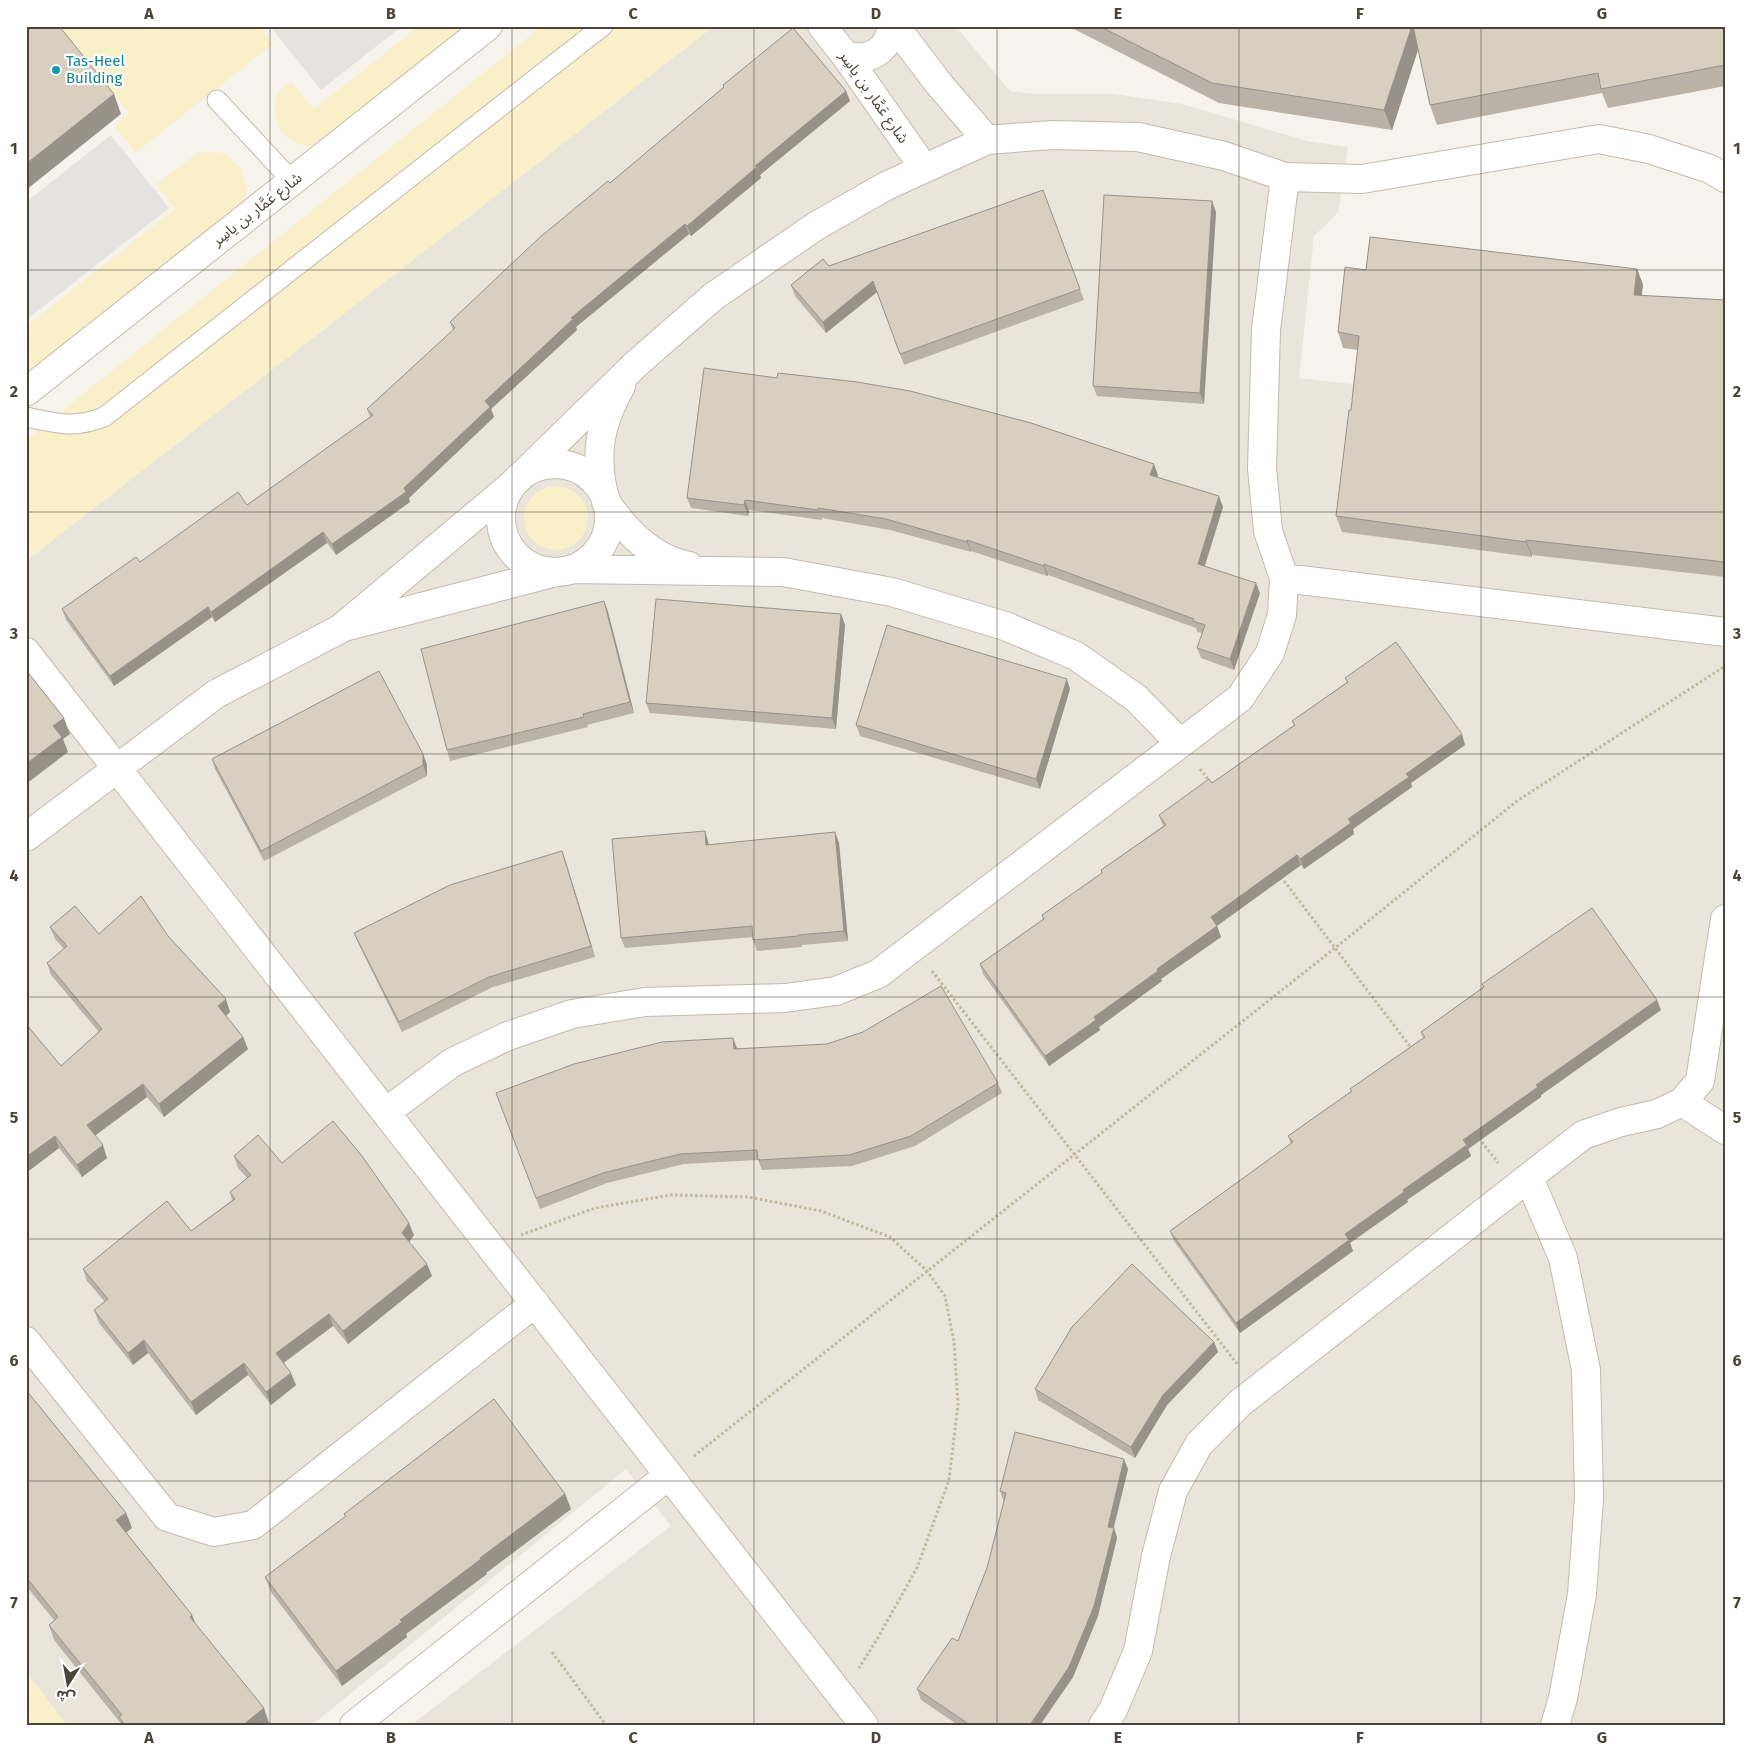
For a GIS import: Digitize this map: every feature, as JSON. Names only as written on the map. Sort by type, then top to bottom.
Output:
[{"type":"street","name":"شارع عَمَّار بن ياسِر","points":[[26,392],[488,26]]},
{"type":"street","name":"شارع عَمَّار بن ياسِر","points":[[822,26],[845,55],[924,168]]},
{"type":"street","points":[[845,55],[855,58],[867,57],[877,52],[885,44],[893,26],[987,140]]},
{"type":"street","points":[[1180,743],[1136,698],[1076,656],[1004,626],[892,592],[783,572],[539,570],[523,562],[510,549],[503,533],[501,516],[505,498],[513,484],[632,368],[714,296],[816,226],[886,186],[987,140],[1052,135],[1138,137],[1224,156],[1285,177],[1362,180],[1599,139],[1649,149],[1710,169],[1725,178]]},
{"type":"street","points":[[386,1112],[453,1062],[508,1036],[572,1014],[645,1002],[784,998],[836,991],[878,974],[1240,698],[1270,653],[1282,615],[1284,578],[1268,531],[1262,468],[1266,330],[1285,177]]},
{"type":"street","points":[[340,629],[565,570],[588,561],[600,549],[607,534],[609,518],[601,482],[599,446],[608,409],[632,368]]},
{"type":"street","points":[[26,837],[216,694],[340,629],[513,484],[528,472],[544,465],[562,465],[579,470],[594,480],[618,519],[644,546],[678,564],[718,572]]},
{"type":"street","points":[[1284,578],[1725,632]]},
{"type":"street","points":[[26,652],[864,1725]]},
{"type":"street","points":[[1103,1725],[1113,1710],[1138,1651],[1156,1556],[1173,1491],[1199,1444],[1240,1402],[1583,1135],[1621,1122],[1657,1114],[1682,1102],[1700,1081],[1725,919]]},
{"type":"street","points":[[1682,1102],[1725,1130]]},
{"type":"street","points":[[1523,1182],[1563,1258],[1586,1370],[1589,1508],[1582,1594],[1563,1698],[1555,1725]]},
{"type":"street","points":[[26,1342],[167,1517],[214,1532],[252,1525],[535,1303]]},
{"type":"street","points":[[354,1725],[669,1475]]},
{"type":"street","points":[[1563,1698],[1575,1725]]},
{"type":"lane","points":[[26,416],[62,424],[80,424],[104,417],[603,26]]},
{"type":"lane","points":[[217,100],[292,181]]},
{"type":"path","points":[[669,1475],[1336,948],[1517,801],[1725,666]]},
{"type":"path","points":[[1180,743],[1213,786]]},
{"type":"path","points":[[1277,871],[1417,1055]]},
{"type":"path","points":[[913,947],[1257,1390]]},
{"type":"path","points":[[1475,1132],[1523,1182]]},
{"type":"path","points":[[494,1252],[522,1234],[595,1208],[671,1195],[748,1197],[821,1211],[890,1237],[927,1272],[945,1296],[954,1342],[958,1404],[949,1480],[917,1568],[876,1641],[841,1696]]},
{"type":"path","points":[[552,1652],[606,1725]]},
{"type":"shaded area","points":[[270,26],[402,26],[321,90]]},
{"type":"shaded area","points":[[714,26],[959,26],[957,28],[1010,91],[1035,94],[1114,94],[1182,104],[1307,141],[1348,147],[1338,213],[1314,236],[1299,378],[1627,415],[1725,432],[1725,1725],[411,1725],[671,1526],[626,1469],[312,1725],[67,1725],[26,1672],[26,561]]},
{"type":"shaded area","points":[[111,135],[169,208],[26,320],[26,202]]},
{"type":"sand","points":[[59,26],[259,26],[273,44],[135,153],[115,126],[129,113]]},
{"type":"sand","points":[[419,26],[477,26],[317,148],[294,141],[283,133],[276,120],[275,111],[276,98],[281,89],[291,82],[314,109]]},
{"type":"sand","points":[[542,26],[714,26],[26,561],[26,440]]},
{"type":"sand","points":[[199,152],[224,153],[240,167],[248,190],[237,219],[26,387],[26,326],[175,209],[156,184]]},
{"type":"sand","points":[[556,486],[568,488],[579,495],[586,506],[588,518],[586,530],[579,541],[568,548],[556,550],[544,548],[533,541],[526,530],[524,518],[526,506],[533,495],[544,488]]},
{"type":"sand","points":[[26,1672],[67,1725],[26,1725]]},
{"type":"building","name":"Tas-Heel Building","points":[[26,26],[59,26],[114,94],[26,164]]},
{"type":"building","points":[[1099,26],[1412,26],[1384,110],[1212,83]]},
{"type":"building","points":[[1413,26],[1725,26],[1725,65],[1601,89],[1598,73],[1430,105]]},
{"type":"building","points":[[793,28],[846,91],[755,166],[757,167],[687,226],[685,224],[571,318],[573,319],[485,401],[490,407],[404,488],[406,492],[332,544],[323,532],[211,612],[208,607],[110,676],[62,609],[136,557],[140,562],[238,492],[247,505],[373,415],[367,409],[455,328],[450,322],[539,238],[608,181],[610,183],[724,87],[723,85]]},
{"type":"building","points":[[1043,190],[1080,289],[900,354],[873,281],[823,322],[791,285],[823,259],[829,266]]},
{"type":"building","points":[[1104,195],[1212,201],[1200,393],[1093,386]]},
{"type":"building","points":[[1370,237],[1637,269],[1634,295],[1725,300],[1725,562],[1526,540],[1526,542],[1336,516],[1359,336],[1338,332],[1345,267],[1366,270]]},
{"type":"building","points":[[704,368],[777,378],[778,373],[857,382],[910,391],[1031,423],[1154,464],[1150,475],[1219,496],[1198,564],[1256,583],[1230,659],[1197,648],[1205,625],[1193,621],[1194,619],[1044,564],[1044,566],[967,540],[967,542],[886,519],[818,508],[818,510],[745,500],[744,505],[687,498]]},
{"type":"building","points":[[656,599],[841,614],[832,718],[646,703]]},
{"type":"building","points":[[604,601],[630,702],[583,714],[584,717],[447,750],[421,649]]},
{"type":"building","points":[[887,625],[1067,679],[1036,779],[856,725]]},
{"type":"building","points":[[1396,642],[1462,734],[1406,774],[1409,777],[1348,819],[1351,823],[1300,859],[1297,855],[1211,917],[1217,926],[1094,1017],[1096,1020],[1045,1056],[980,964],[1044,919],[1042,915],[1102,873],[1101,870],[1166,825],[1159,815],[1209,779],[1212,783],[1295,725],[1292,721],[1348,682],[1345,678]]},
{"type":"building","points":[[26,670],[64,718],[53,726],[62,737],[26,764]]},
{"type":"building","points":[[379,671],[423,754],[423,765],[261,851],[212,759]]},
{"type":"building","points":[[705,831],[706,845],[835,832],[844,931],[753,940],[752,926],[621,938],[612,839]]},
{"type":"building","points":[[562,851],[591,946],[489,977],[399,1022],[354,933],[450,885]]},
{"type":"building","points":[[141,896],[168,936],[226,999],[218,1006],[243,1037],[159,1104],[143,1084],[87,1125],[103,1145],[77,1165],[55,1136],[26,1157],[26,1024],[61,1066],[102,1029],[47,963],[67,946],[50,927],[75,906],[99,934]]},
{"type":"building","points":[[1592,908],[1657,1000],[1536,1085],[1538,1087],[1463,1140],[1467,1145],[1345,1234],[1349,1240],[1236,1323],[1170,1231],[1293,1142],[1288,1136],[1352,1091],[1350,1089],[1425,1037],[1421,1032],[1484,987],[1482,984]]},
{"type":"building","points":[[941,986],[998,1083],[911,1136],[849,1155],[758,1160],[757,1150],[680,1154],[603,1173],[536,1198],[496,1093],[574,1064],[662,1042],[733,1038],[734,1049],[827,1044],[863,1032]]},
{"type":"building","points":[[333,1121],[362,1156],[409,1223],[402,1233],[427,1264],[343,1331],[329,1314],[276,1353],[291,1373],[266,1392],[244,1363],[191,1402],[144,1340],[128,1353],[94,1310],[108,1299],[83,1269],[167,1201],[191,1231],[235,1199],[230,1192],[251,1175],[234,1156],[258,1135],[282,1163]]},
{"type":"building","points":[[1132,1264],[1214,1342],[1163,1395],[1131,1447],[1035,1389],[1072,1327]]},
{"type":"building","points":[[26,1390],[126,1513],[116,1520],[192,1615],[190,1617],[264,1708],[243,1725],[125,1725],[119,1717],[122,1715],[49,1625],[58,1617],[26,1577]]},
{"type":"building","points":[[494,1399],[565,1494],[400,1620],[402,1622],[336,1671],[265,1577],[346,1516],[344,1514]]},
{"type":"building","points":[[1015,1432],[1124,1459],[1108,1527],[1114,1528],[1094,1606],[1069,1667],[1030,1725],[970,1725],[917,1689],[952,1638],[958,1641],[987,1568],[1006,1493],[1000,1491]]},
{"type":"place","name":"Tas-Heel Building","points":[[56,70]]}]
